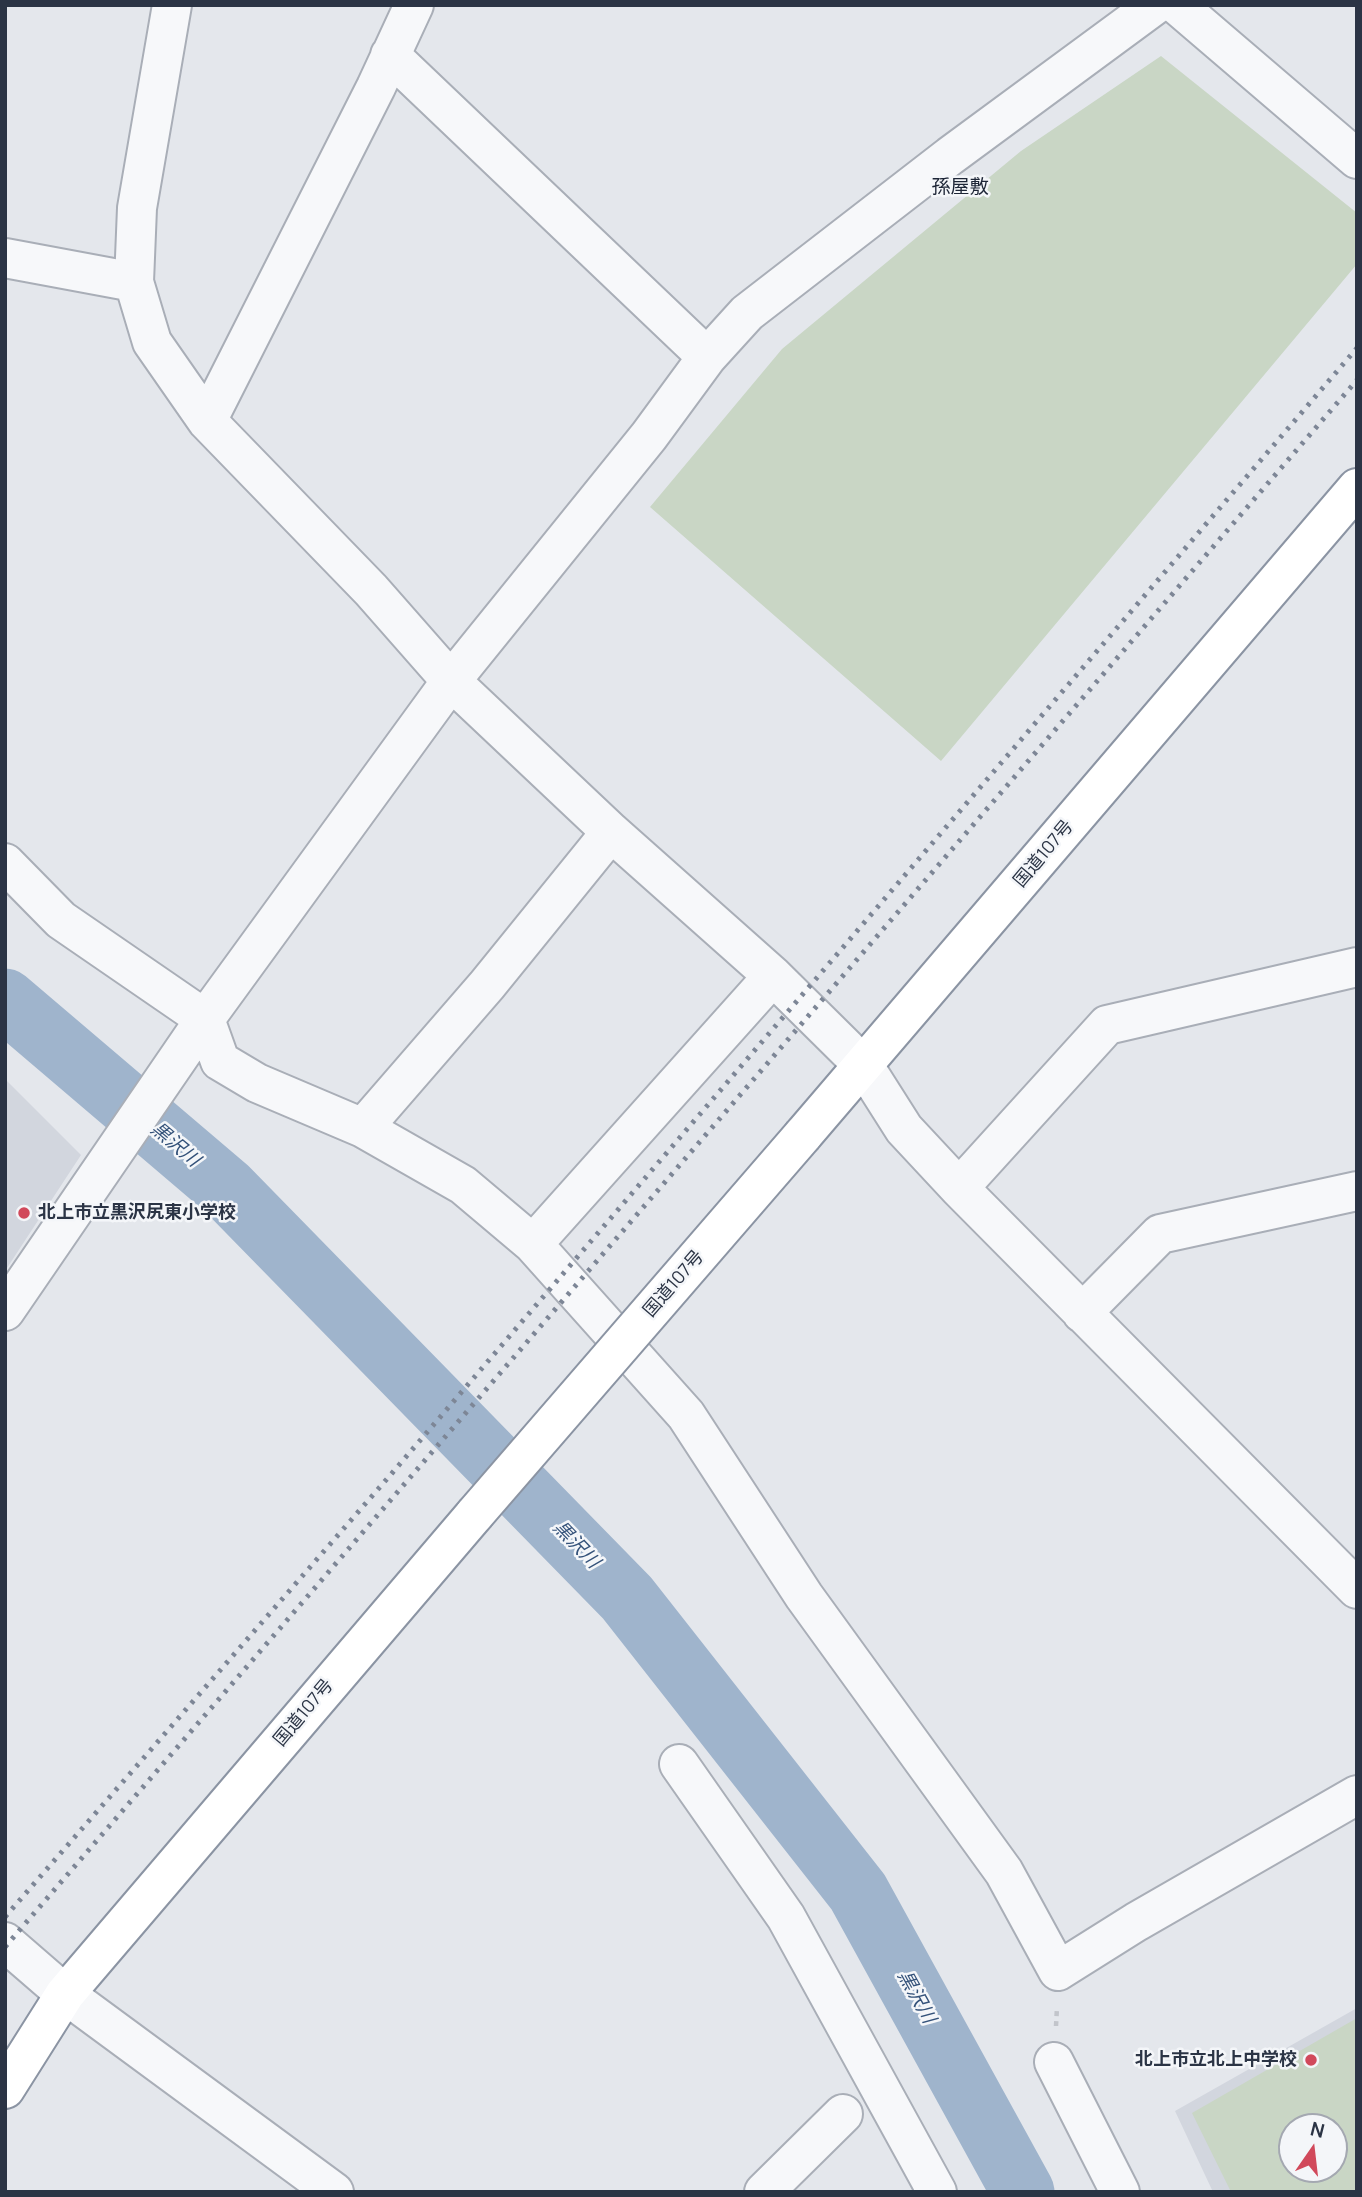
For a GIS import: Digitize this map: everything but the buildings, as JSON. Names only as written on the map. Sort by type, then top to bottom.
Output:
[{"type":"highway","name":"国道107号","points":[[5,2089],[65,1994],[475,1514],[864,1066],[1357,488]]},
{"type":"street","points":[[172,5],[137,208],[134,282],[152,342],[206,421],[371,590],[451,681],[611,832],[773,976],[864,1066],[904,1129],[958,1188],[1357,1589]]},
{"type":"street","points":[[206,421],[414,5]]},
{"type":"street","points":[[5,1311],[196,1032],[451,681],[649,436],[707,357],[747,313],[950,156],[1155,5]]},
{"type":"street","points":[[1177,5],[1357,159]]},
{"type":"street","points":[[390,55],[707,357]]},
{"type":"street","points":[[5,258],[134,282]]},
{"type":"street","points":[[363,1129],[487,985],[611,832]]},
{"type":"street","points":[[5,863],[61,920],[196,1032],[220,1061],[257,1083],[363,1129],[463,1185],[533,1244],[685,1415],[804,1596],[1004,1872],[1058,1971],[1136,1922],[1357,1795]]},
{"type":"street","points":[[958,1188],[1107,1025],[1357,967]]},
{"type":"street","points":[[533,1244],[773,976]]},
{"type":"street","points":[[1082,1313],[1160,1234],[1357,1191]]},
{"type":"street","points":[[679,1764],[786,1917],[937,2192]]},
{"type":"street","points":[[5,1942],[65,1994],[323,2188]]},
{"type":"street","points":[[1054,2062],[1120,2192]]},
{"type":"street","points":[[764,2192],[843,2114]]},
{"type":"path","points":[[1054,2062],[1058,1971]]},
{"type":"shaded area","name":"北上市立黒沢尻東小学校","points":[[5,1079],[81,1155],[5,1271]]},
{"type":"shaded area","name":"北上市立北上中学校","points":[[1357,2008],[1357,2192],[1213,2192],[1175,2111]]},
{"type":"green space","points":[[1161,56],[1357,213],[1357,264],[941,761],[650,507],[782,349],[1021,151]]},
{"type":"green space","name":"北上市立北上中学校","points":[[1357,2018],[1357,2192],[1231,2192],[1192,2113]]},
{"type":"waterway","name":"黒沢川","points":[[5,1000],[227,1189],[627,1598],[858,1892],[1023,2192]]},
{"type":"railway","points":[[5,1917],[393,1472],[1357,348]]},
{"type":"railway","points":[[5,1947],[1357,380]]},
{"type":"place","name":"北上市立黒沢尻東小学校","points":[[24,1213]]},
{"type":"place","name":"北上市立北上中学校","points":[[1311,2060]]},
{"type":"district","name":"孫屋敷","points":[[960,188]]}]
